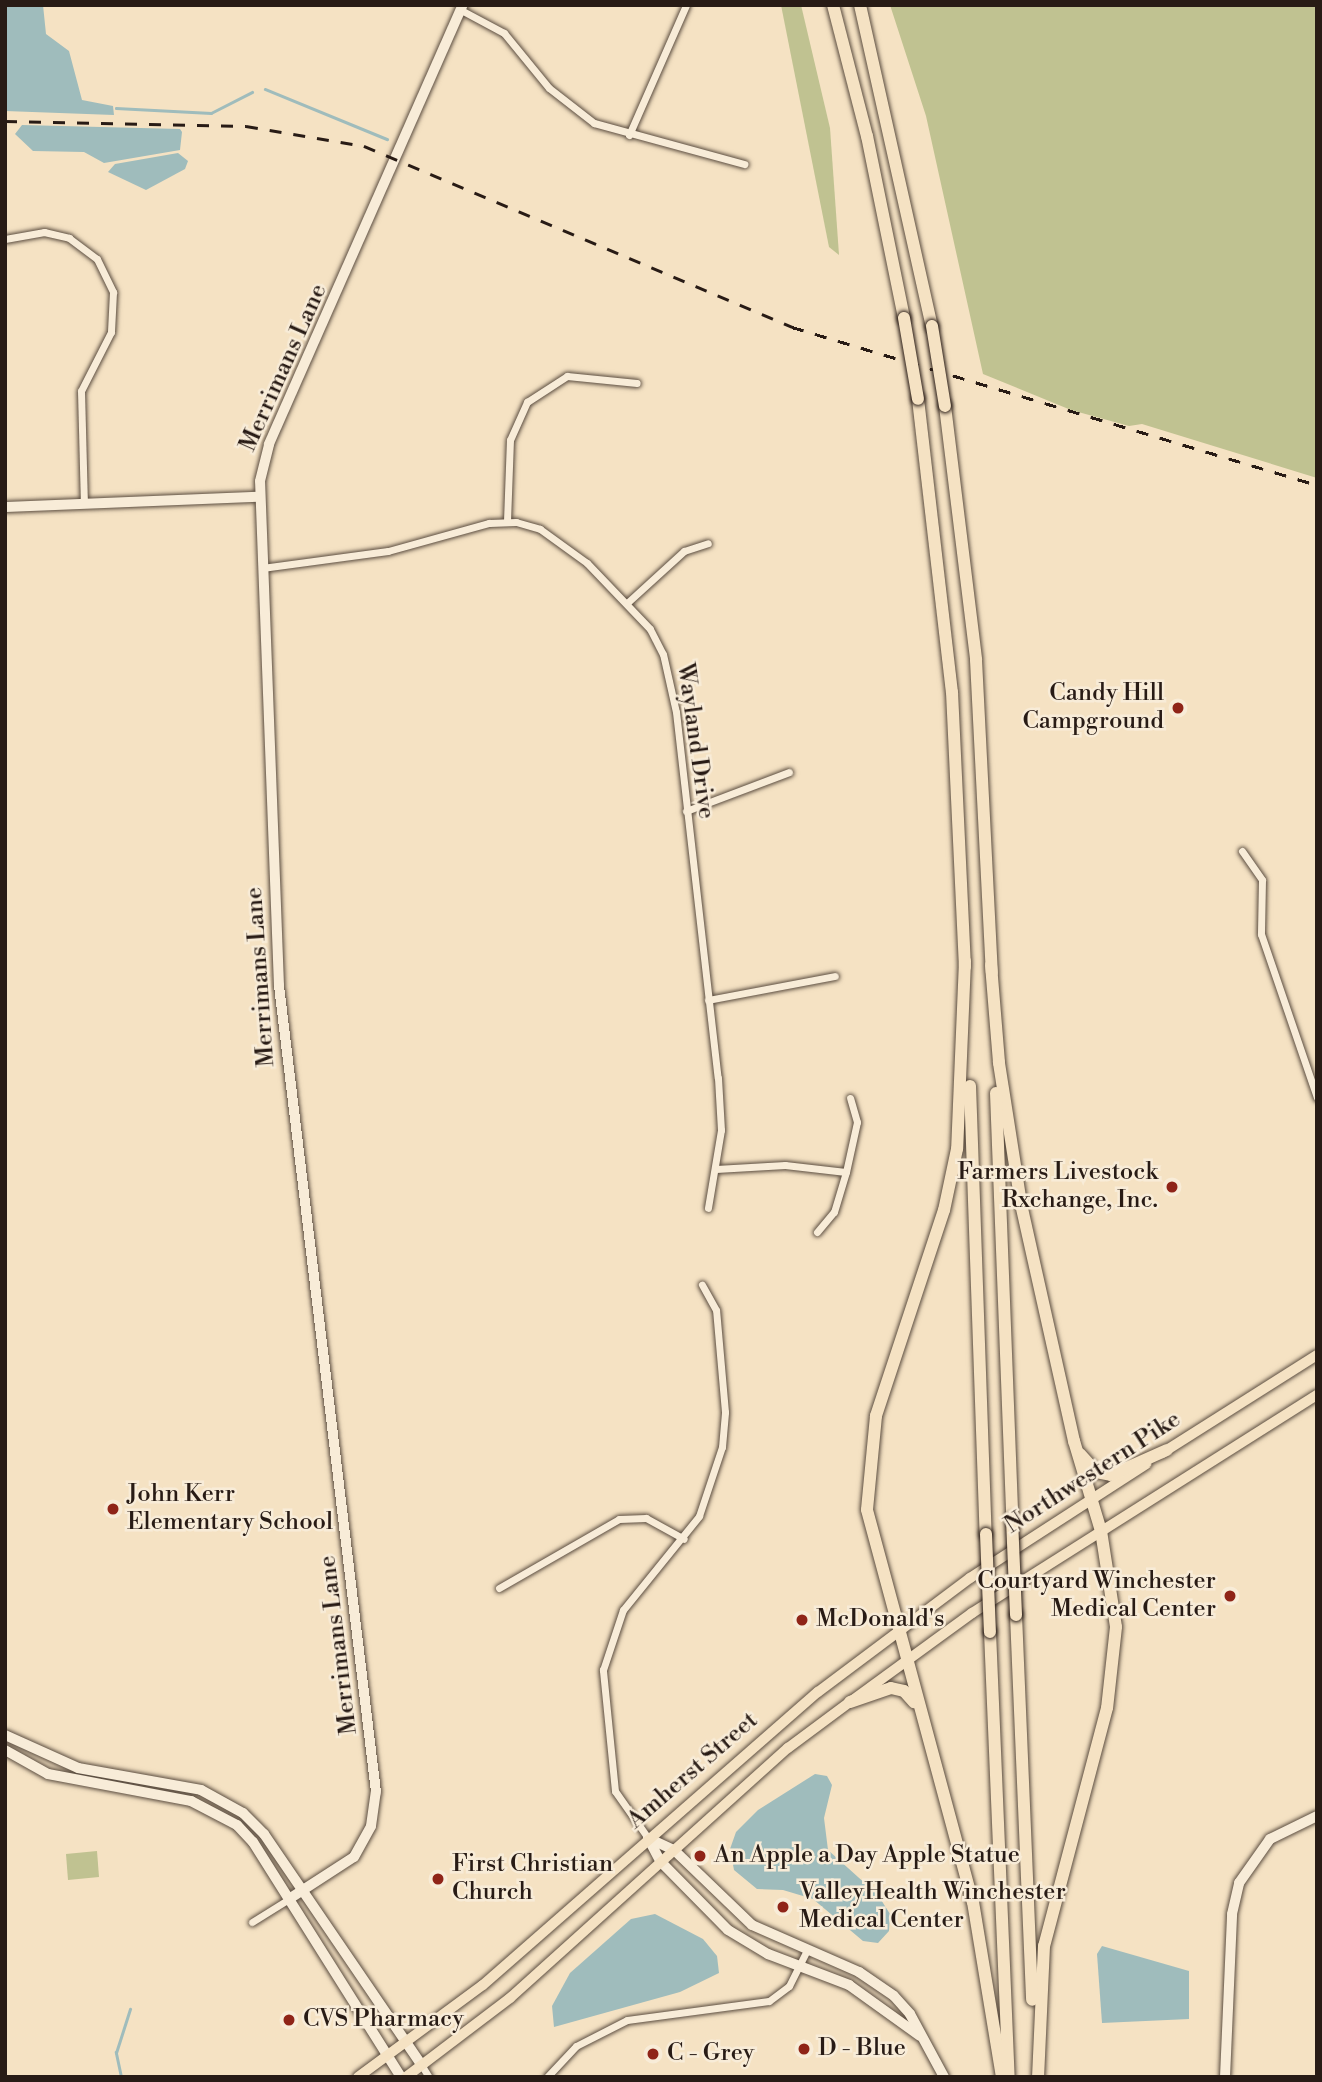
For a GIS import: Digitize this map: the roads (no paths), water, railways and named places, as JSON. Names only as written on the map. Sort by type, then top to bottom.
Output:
[{"type":"highway","points":[[833,5],[867,136],[904,318],[918,399],[952,692],[1009,2077]]},
{"type":"highway","points":[[860,5],[932,326],[945,406],[976,660],[992,965],[1012,1519],[1037,2077]]},
{"type":"highway","points":[[965,961],[962,1094],[951,1181],[883,1393],[869,1454],[867,1510],[896,1632],[976,1915],[1002,2077]]},
{"type":"highway","points":[[992,965],[1015,1170],[1074,1441],[1089,1501],[1101,1531],[1115,1613],[1114,1669],[1047,1926],[1037,2077]]},
{"type":"highway","points":[[1074,1441],[1090,1468],[1111,1475],[1167,1450]]},
{"type":"highway","points":[[850,1702],[884,1688],[899,1689],[919,1711]]},
{"type":"main road","name":"Merrimans Lane","points":[[289,1899],[354,1857],[371,1826],[376,1792],[280,998],[259,497],[270,444],[462,8]]},
{"type":"main road","points":[[5,507],[259,497]]},
{"type":"main road","name":"Northwestern Pike","points":[[896,1632],[1089,1501],[1317,1355]]},
{"type":"main road","points":[[905,1660],[1101,1531],[1317,1395]]},
{"type":"main road","name":"Amherst Street","points":[[358,2077],[405,2045],[504,1967],[794,1711],[896,1632]]},
{"type":"main road","name":"Amherst Street","points":[[403,2077],[422,2066],[510,1998],[788,1748],[905,1660]]},
{"type":"main road","points":[[5,1735],[78,1768],[160,1779],[223,1800],[264,1834],[405,2045],[422,2066]]},
{"type":"main road","points":[[5,1750],[58,1777],[158,1793],[214,1810],[253,1842],[403,2077]]},
{"type":"main road","points":[[1225,2077],[1236,1890],[1263,1845],[1315,1817]]},
{"type":"main road","points":[[648,1838],[674,1850],[734,1912],[877,1983],[905,2006],[944,2077]]},
{"type":"main road","points":[[648,1838],[661,1862],[728,1930],[800,1966],[849,1985],[920,2036]]},
{"type":"street","points":[[629,135],[686,5]]},
{"type":"street","points":[[462,8],[514,41],[569,107],[629,135],[744,164]]},
{"type":"street","points":[[5,239],[44,232],[69,237],[97,258],[113,292],[111,332],[81,391],[84,503]]},
{"type":"street","points":[[262,568],[388,551],[508,521],[510,440],[527,402],[568,376],[637,383]]},
{"type":"street","name":"Wayland Drive","points":[[508,521],[540,530],[566,547],[627,603],[663,653],[676,712],[720,1109],[716,1169],[708,1208]]},
{"type":"street","points":[[627,603],[684,551],[708,544]]},
{"type":"street","points":[[686,811],[789,772]]},
{"type":"street","points":[[1242,851],[1262,880],[1261,934],[1317,1098]]},
{"type":"street","points":[[708,1000],[835,976]]},
{"type":"street","points":[[817,1232],[834,1212],[846,1172],[857,1122],[850,1098]]},
{"type":"street","points":[[716,1169],[785,1164],[846,1172]]},
{"type":"street","points":[[648,1838],[615,1791],[603,1670],[623,1609],[684,1539],[716,1467],[725,1412],[716,1310],[702,1285]]},
{"type":"street","points":[[499,1588],[619,1519],[646,1518],[684,1539]]},
{"type":"street","name":"Merrimans Lane","points":[[252,1922],[289,1899]]},
{"type":"street","points":[[547,2077],[576,2046],[608,2026],[650,2016],[763,2004],[784,1991],[807,1950]]},
{"type":"street","points":[[422,2066],[429,2077]]},
{"type":"water","points":[[5,5],[43,5],[46,34],[69,51],[82,100],[113,106],[114,115],[5,111]]},
{"type":"water","points":[[22,125],[180,129],[182,132],[180,150],[104,163],[84,152],[33,151],[15,134]]},
{"type":"water","points":[[178,153],[188,161],[185,169],[146,190],[108,172],[115,164]]},
{"type":"water","points":[[815,1774],[827,1776],[832,1785],[824,1818],[828,1850],[878,1895],[890,1914],[889,1931],[878,1943],[863,1941],[813,1899],[783,1890],[757,1889],[734,1870],[730,1849],[736,1832],[758,1810]]},
{"type":"water","points":[[655,1914],[703,1939],[717,1956],[719,1973],[680,1992],[554,2027],[552,2006],[570,1973],[631,1919]]},
{"type":"water","points":[[1102,1946],[1189,1971],[1189,2019],[1102,2023],[1097,1954]]},
{"type":"waterway","points":[[265,89],[387,139]]},
{"type":"waterway","points":[[116,108],[211,113],[252,92]]},
{"type":"waterway","points":[[121,2077],[116,2053],[130,2009]]},
{"type":"railway","points":[[5,121],[246,126],[364,146],[792,327],[1317,485]]},
{"type":"place","name":"Candy Hill Campground","points":[[1178,708]]},
{"type":"place","name":"Farmers Livestock Rxchange, Inc.","points":[[1172,1187]]},
{"type":"place","name":"John Kerr Elementary School","points":[[113,1509]]},
{"type":"place","name":"Courtyard Winchester Medical Center","points":[[1230,1596]]},
{"type":"place","name":"McDonald's","points":[[802,1620]]},
{"type":"place","name":"An Apple a Day Apple Statue","points":[[700,1856]]},
{"type":"place","name":"First Christian Church","points":[[438,1879]]},
{"type":"place","name":"ValleyHealth Winchester Medical Center","points":[[783,1907]]},
{"type":"place","name":"CVS Pharmacy","points":[[289,2020]]},
{"type":"place","name":"D - Blue","points":[[804,2049]]},
{"type":"place","name":"C - Grey","points":[[653,2054]]}]
